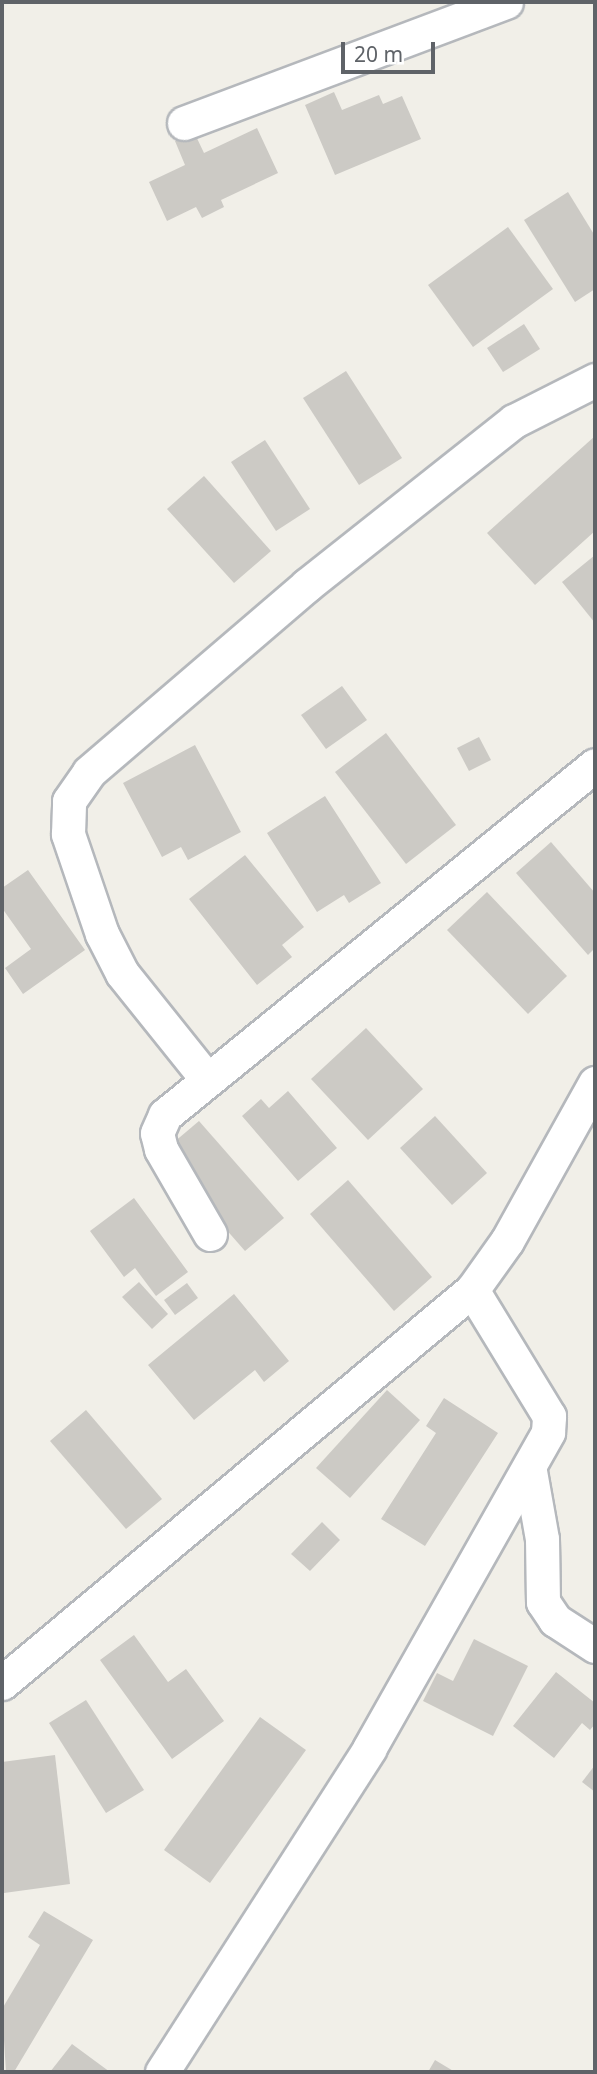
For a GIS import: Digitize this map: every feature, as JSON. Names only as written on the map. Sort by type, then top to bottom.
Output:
[{"type":"street","points":[[184,123],[506,2]]},
{"type":"street","points":[[206,1078],[122,973],[102,934],[68,834],[69,801],[89,772],[318,577],[514,421],[595,380]]},
{"type":"street","points":[[210,1234],[157,1133],[165,1115],[206,1078],[595,765]]},
{"type":"street","points":[[2,1683],[472,1290],[508,1241],[595,1083]]},
{"type":"street","points":[[162,2072],[369,1749],[530,1471],[549,1416],[472,1290]]},
{"type":"street","points":[[530,1471],[542,1539],[543,1602],[555,1620],[595,1646]]},
{"type":"building","points":[[334,92],[342,110],[379,95],[383,104],[402,96],[421,139],[335,175],[305,105]]},
{"type":"building","points":[[257,128],[278,173],[221,200],[224,207],[202,218],[196,207],[167,221],[149,182],[185,165],[175,141],[194,132],[204,153]]},
{"type":"building","points":[[568,192],[595,236],[595,289],[575,302],[524,220]]},
{"type":"building","points":[[508,227],[553,289],[473,347],[428,285]]},
{"type":"building","points":[[524,324],[540,349],[503,372],[487,348]]},
{"type":"building","points":[[346,371],[402,458],[359,485],[303,398]]},
{"type":"building","points":[[595,436],[595,531],[535,585],[487,533]]},
{"type":"building","points":[[265,440],[310,509],[276,531],[231,462]]},
{"type":"building","points":[[204,476],[271,551],[234,583],[167,509]]},
{"type":"building","points":[[595,555],[595,623],[562,582]]},
{"type":"building","points":[[342,686],[367,720],[326,749],[301,715]]},
{"type":"building","points":[[386,733],[456,825],[406,864],[335,772]]},
{"type":"building","points":[[479,737],[491,760],[469,771],[457,748]]},
{"type":"building","points":[[195,745],[241,832],[188,860],[181,847],[162,857],[123,783]]},
{"type":"building","points":[[325,796],[381,883],[349,903],[344,895],[317,912],[267,833]]},
{"type":"building","points":[[551,842],[595,893],[595,948],[588,955],[516,873]]},
{"type":"building","points":[[245,855],[304,927],[282,945],[292,957],[257,985],[189,899]]},
{"type":"building","points":[[28,870],[85,950],[23,994],[5,968],[31,949],[2,908],[2,888]]},
{"type":"building","points":[[487,892],[567,976],[528,1014],[447,930]]},
{"type":"building","points":[[366,1028],[423,1089],[368,1140],[311,1079]]},
{"type":"building","points":[[288,1091],[337,1148],[298,1181],[242,1116],[261,1099],[269,1108]]},
{"type":"building","points":[[435,1116],[487,1173],[452,1205],[400,1148]]},
{"type":"building","points":[[199,1121],[284,1218],[245,1251],[160,1154]]},
{"type":"building","points":[[348,1180],[432,1277],[394,1311],[310,1214]]},
{"type":"building","points":[[134,1198],[188,1272],[156,1296],[135,1268],[124,1277],[90,1231]]},
{"type":"building","points":[[139,1282],[168,1314],[152,1329],[122,1297]]},
{"type":"building","points":[[187,1283],[198,1298],[175,1315],[164,1300]]},
{"type":"building","points":[[234,1294],[289,1361],[264,1382],[255,1370],[194,1420],[148,1365]]},
{"type":"building","points":[[387,1390],[420,1420],[350,1498],[316,1468]]},
{"type":"building","points":[[444,1398],[498,1433],[425,1546],[381,1519],[436,1433],[426,1426]]},
{"type":"building","points":[[86,1410],[162,1499],[126,1529],[50,1441]]},
{"type":"building","points":[[322,1522],[340,1540],[310,1571],[291,1554]]},
{"type":"building","points":[[134,1635],[168,1682],[186,1669],[224,1721],[172,1759],[100,1660]]},
{"type":"building","points":[[474,1639],[528,1666],[493,1736],[423,1701],[437,1673],[453,1681]]},
{"type":"building","points":[[556,1672],[595,1703],[595,1724],[590,1730],[582,1723],[554,1758],[513,1726]]},
{"type":"building","points":[[86,1700],[144,1790],[106,1813],[49,1723]]},
{"type":"building","points":[[260,1717],[306,1750],[210,1883],[164,1850]]},
{"type":"building","points":[[55,1755],[70,1884],[4,1893],[2,1762]]},
{"type":"building","points":[[595,1765],[595,1792],[582,1782]]},
{"type":"building","points":[[44,1911],[93,1940],[14,2072],[6,2072],[2,2009],[40,1945],[28,1937]]},
{"type":"building","points":[[72,2044],[110,2072],[50,2072]]},
{"type":"building","points":[[435,2060],[455,2072],[428,2072]]}]
